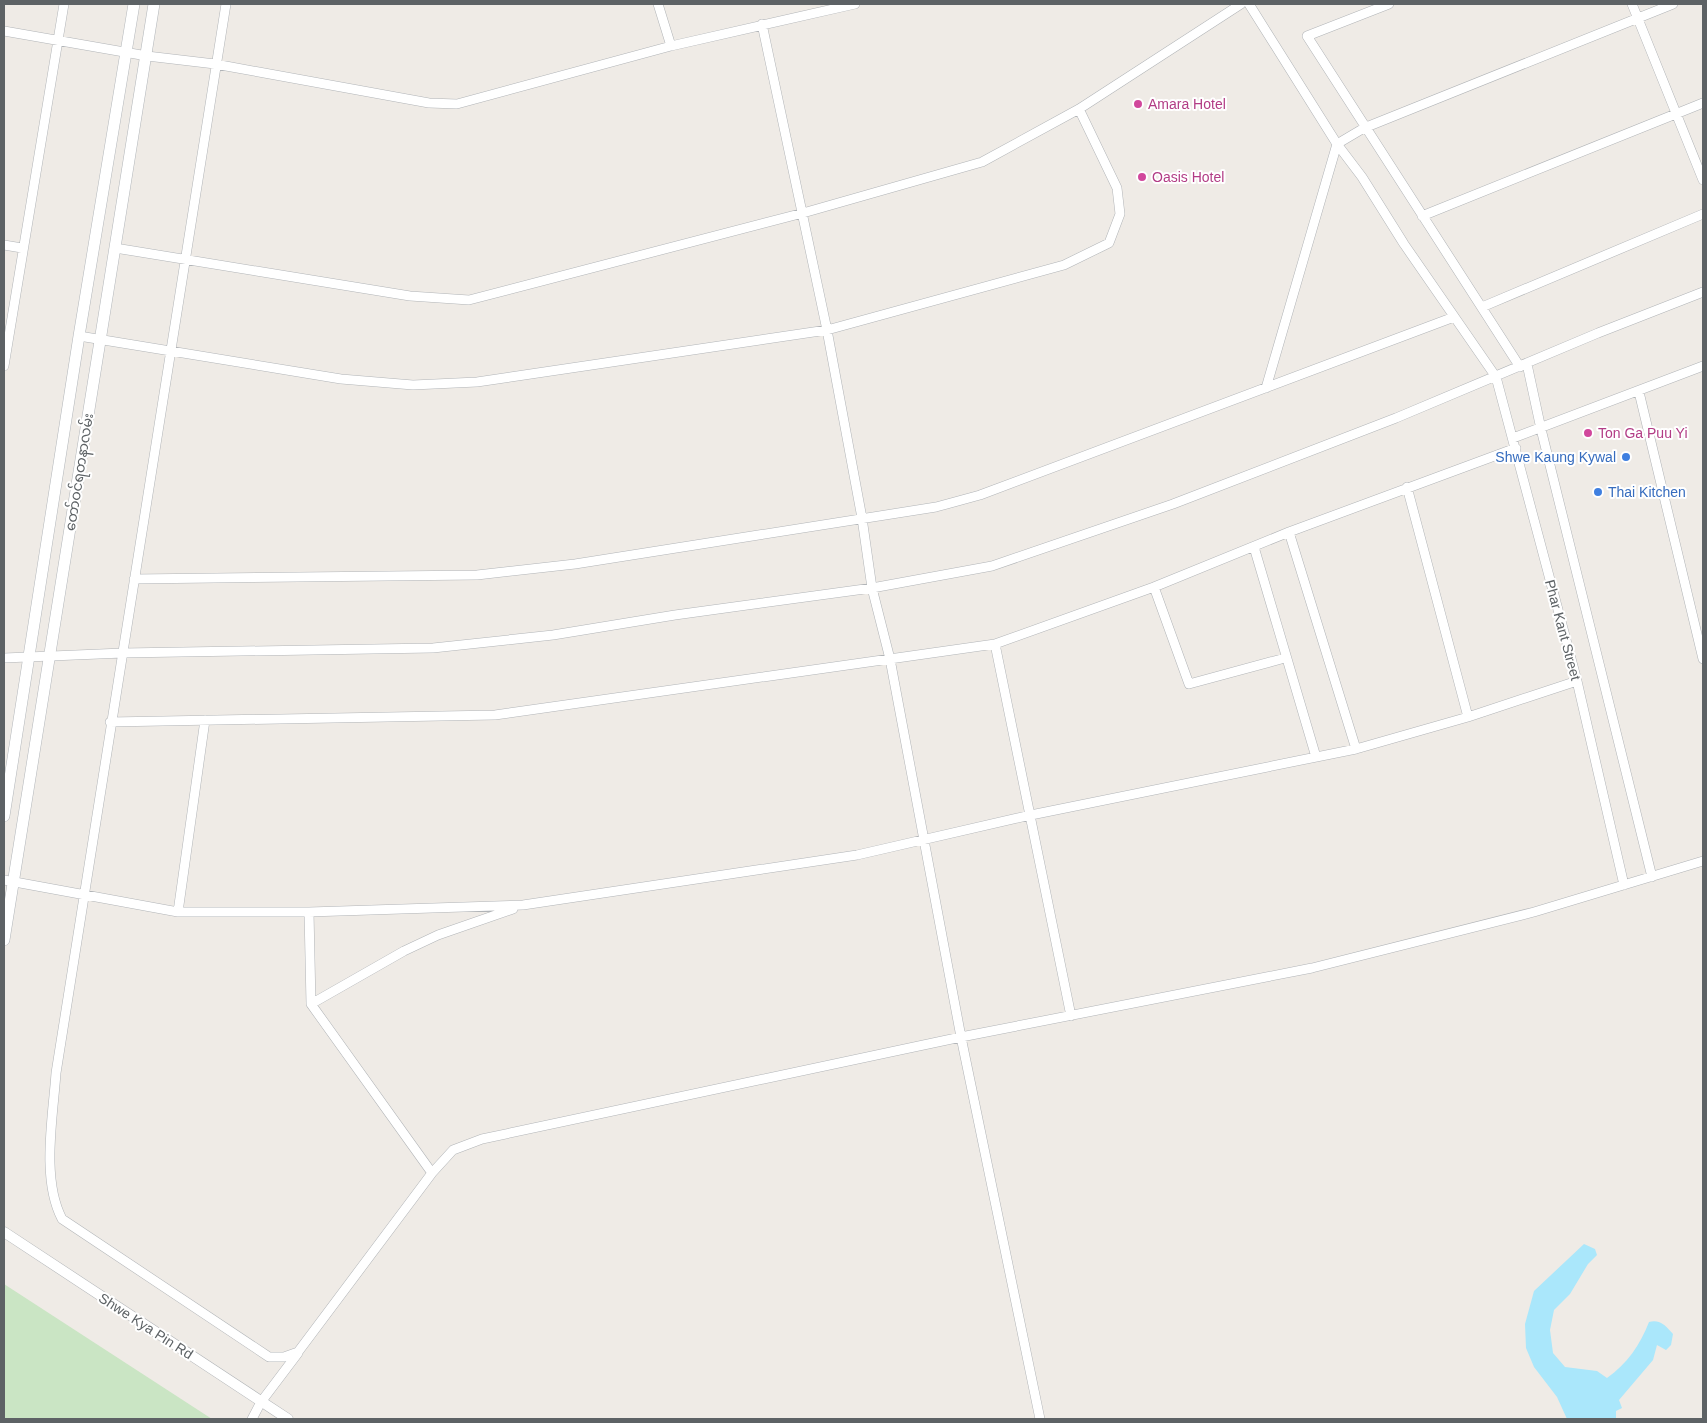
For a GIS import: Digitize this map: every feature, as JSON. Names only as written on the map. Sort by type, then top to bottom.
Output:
[{"type":"main road","name":"တော်ဝင်ရတနာလမ်း","points":[[4,816],[79,336],[134,4]]},
{"type":"main road","name":"တော်ဝင်ရတနာလမ်း","points":[[4,940],[8,881],[50,656],[154,4]]},
{"type":"street","points":[[4,366],[22,248],[64,4]]},
{"type":"street","points":[[226,4],[123,653],[110,722],[85,895],[56,1073],[51,1149],[54,1204],[62,1219],[269,1357],[284,1357],[298,1352]]},
{"type":"street","points":[[658,4],[671,46]]},
{"type":"street","points":[[4,31],[147,56],[215,64],[429,103],[457,104],[671,46],[855,4]]},
{"type":"street","points":[[115,248],[185,261],[410,296],[468,300],[803,213],[982,162],[1079,109],[1241,4]]},
{"type":"street","name":"Phar Kant Street","points":[[1249,4],[1337,144],[1362,177],[1404,244],[1496,377],[1577,680],[1624,885]]},
{"type":"street","points":[[1389,4],[1306,36],[1482,307],[1523,365],[1541,429],[1652,877]]},
{"type":"street","points":[[1632,4],[1703,180]]},
{"type":"street","points":[[1266,388],[1337,144],[1364,128],[1673,4]]},
{"type":"street","points":[[762,24],[827,330],[862,518],[872,588],[890,659],[961,1037],[1040,1419]]},
{"type":"street","points":[[1422,216],[1703,103]]},
{"type":"street","points":[[79,336],[341,380],[413,385],[478,382],[827,330],[1064,265],[1109,243],[1120,214],[1117,188],[1079,109]]},
{"type":"street","points":[[1482,307],[1703,214]]},
{"type":"street","points":[[4,245],[22,248]]},
{"type":"street","points":[[4,658],[123,653],[433,648],[553,635],[675,615],[872,588],[992,566],[1067,542],[1396,418],[1598,333],[1703,292]]},
{"type":"street","points":[[134,579],[477,575],[575,564],[936,507],[980,495],[1454,317]]},
{"type":"street","points":[[1513,438],[1639,392],[1703,366]]},
{"type":"street","points":[[1639,392],[1703,659]]},
{"type":"street","points":[[110,722],[495,715],[994,644],[1154,587],[1289,532],[1516,448]]},
{"type":"street","points":[[1407,487],[1468,717]]},
{"type":"street","points":[[1289,532],[1356,749]]},
{"type":"street","points":[[1254,547],[1285,658],[1316,757]]},
{"type":"street","points":[[1154,587],[1189,684],[1285,658]]},
{"type":"street","points":[[994,644],[1071,1016]]},
{"type":"street","points":[[8,881],[178,912],[309,912],[523,905],[857,854],[1356,749],[1468,717],[1577,680]]},
{"type":"street","points":[[178,912],[205,720]]},
{"type":"street","points":[[252,1419],[261,1402],[298,1352],[432,1173],[453,1150],[482,1140],[961,1037],[1312,968],[1534,912],[1703,861]]},
{"type":"street","points":[[311,1004],[378,964],[438,935],[523,905]]},
{"type":"street","points":[[309,912],[311,1004],[432,1173]]},
{"type":"street","name":"Shwe Kya Pin Rd","points":[[4,1232],[288,1419]]},
{"type":"green space","points":[[4,1284],[212,1419],[4,1419]]},
{"type":"water","points":[[1584,1244],[1595,1249],[1597,1255],[1588,1264],[1570,1294],[1554,1310],[1550,1330],[1553,1353],[1565,1367],[1597,1371],[1607,1378],[1621,1367],[1632,1353],[1649,1322],[1660,1322],[1673,1334],[1671,1345],[1666,1350],[1657,1345],[1653,1360],[1619,1400],[1622,1408],[1616,1411],[1616,1419],[1567,1419],[1557,1397],[1534,1367],[1526,1348],[1525,1324],[1534,1291]]},
{"type":"place","name":"Amara Hotel","points":[[1138,104]]},
{"type":"place","name":"Oasis Hotel","points":[[1142,177]]},
{"type":"place","name":"Ton Ga Puu Yi","points":[[1588,433]]},
{"type":"place","name":"Shwe Kaung Kywal","points":[[1626,457]]},
{"type":"place","name":"Thai Kitchen","points":[[1598,492]]}]
